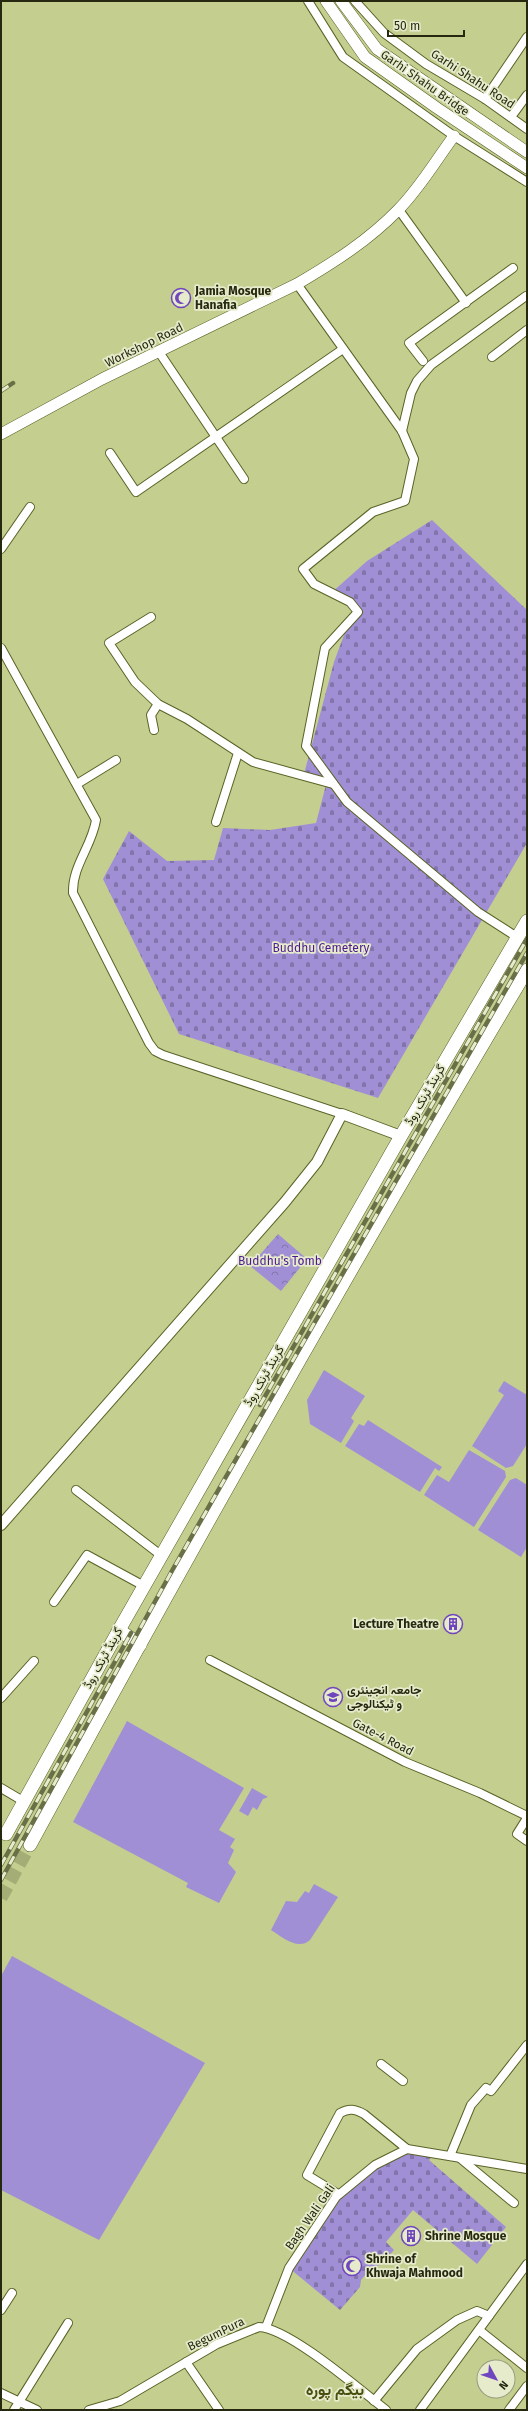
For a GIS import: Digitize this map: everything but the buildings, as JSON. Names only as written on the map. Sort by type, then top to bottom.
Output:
[{"type":"main road","name":"Garhi Shahu Bridge","points":[[326,1],[365,57],[437,108],[527,168]]},
{"type":"main road","name":"Garhi Shahu Bridge","points":[[340,1],[377,49],[527,152]]},
{"type":"main road","name":"Workshop Road","points":[[1,434],[102,379],[297,284],[351,250],[399,210],[454,136]]},
{"type":"main road","name":"گرینڈ ٹرنک روڈ","points":[[6,1834],[144,1586],[401,1136],[527,921]]},
{"type":"main road","name":"گرینڈ ٹرنک روڈ","points":[[30,1845],[140,1645],[449,1101],[527,970]]},
{"type":"main road","points":[[119,1630],[140,1645]]},
{"type":"street","points":[[308,1],[343,57],[454,136],[527,182]]},
{"type":"street","name":"Garhi Shahu Road","points":[[355,1],[384,33],[426,64],[485,99],[527,129]]},
{"type":"street","points":[[485,99],[524,47],[527,37]]},
{"type":"street","points":[[511,117],[527,95]]},
{"type":"street","points":[[399,210],[466,303]]},
{"type":"street","points":[[422,361],[409,343],[513,268]]},
{"type":"street","points":[[297,284],[402,431],[414,459],[405,501],[374,512],[303,569],[314,584],[350,602],[358,612],[324,648],[306,746],[347,802],[478,912],[517,937]]},
{"type":"street","points":[[402,431],[411,392],[417,381],[431,365],[526,296]]},
{"type":"street","points":[[492,357],[527,330]]},
{"type":"street","points":[[110,453],[136,492],[343,349]]},
{"type":"street","points":[[159,352],[244,479]]},
{"type":"street","points":[[1,549],[30,507]]},
{"type":"street","points":[[151,617],[109,643],[135,682],[158,704],[187,719],[253,762],[333,784]]},
{"type":"street","points":[[1,648],[96,820],[95,830],[74,875],[73,893],[149,1043],[155,1051],[342,1114],[401,1136]]},
{"type":"street","points":[[154,730],[151,715],[158,704]]},
{"type":"street","points":[[216,822],[238,753]]},
{"type":"street","points":[[77,784],[116,760]]},
{"type":"street","points":[[1,1525],[285,1202],[317,1162],[342,1114]]},
{"type":"street","points":[[76,1490],[162,1556]]},
{"type":"street","points":[[54,1602],[87,1555],[144,1586]]},
{"type":"street","name":"Gate-4 Road","points":[[210,1660],[405,1762],[480,1793],[527,1817]]},
{"type":"street","points":[[1,1698],[34,1661]]},
{"type":"street","points":[[1,1788],[23,1801]]},
{"type":"street","points":[[527,1817],[517,1834],[527,1841]]},
{"type":"street","points":[[450,2156],[471,2105],[486,2088],[491,2091],[527,2045]]},
{"type":"street","points":[[381,2064],[403,2081]]},
{"type":"street","points":[[338,2194],[308,2175],[340,2113],[346,2109],[356,2110],[407,2149],[527,2169]]},
{"type":"street","name":"Bagh Wali Gali","points":[[266,2327],[289,2268],[338,2194],[375,2165],[407,2149]]},
{"type":"street","points":[[460,2159],[514,2203]]},
{"type":"street","points":[[420,2410],[527,2264]]},
{"type":"street","points":[[1,2310],[12,2293]]},
{"type":"street","points":[[374,2401],[417,2349],[457,2320],[477,2311],[489,2316]]},
{"type":"street","points":[[16,2406],[68,2323]]},
{"type":"street","name":"BegumPura","points":[[90,2410],[120,2401],[233,2336],[258,2327],[266,2327]]},
{"type":"street","points":[[266,2327],[295,2342],[386,2410]]},
{"type":"street","points":[[480,2330],[527,2368]]},
{"type":"street","points":[[186,2362],[219,2410]]},
{"type":"street","points":[[508,2410],[527,2386]]},
{"type":"street","points":[[1,2393],[16,2406],[37,2410]]},
{"type":"green space","name":"Buddhu Cemetery","points":[[432,520],[527,610],[527,843],[378,1098],[179,1034],[103,879],[129,831],[167,861],[214,860],[223,828],[270,830],[316,823],[327,781],[304,774],[334,662],[354,608],[330,594],[367,561]]},
{"type":"green space","name":"Buddhu's Tomb","points":[[278,1234],[307,1259],[281,1291],[250,1266]]},
{"type":"green space","points":[[324,1370],[365,1396],[351,1418],[354,1421],[341,1443],[310,1424],[307,1400]]},
{"type":"green space","points":[[504,1381],[527,1395],[527,1444],[513,1466],[506,1468],[472,1446],[504,1395],[498,1391]]},
{"type":"green space","points":[[368,1420],[442,1467],[439,1471],[435,1468],[420,1492],[345,1446],[359,1424],[364,1426]]},
{"type":"green space","points":[[469,1450],[505,1471],[506,1477],[474,1527],[424,1495],[437,1475],[449,1482]]},
{"type":"green space","points":[[516,1478],[527,1485],[527,1547],[521,1557],[478,1530],[510,1480]]},
{"type":"green space","points":[[127,1721],[244,1788],[219,1830],[235,1839],[230,1847],[234,1850],[228,1863],[236,1872],[219,1903],[186,1887],[188,1883],[73,1822]]},
{"type":"green space","points":[[252,1788],[268,1797],[263,1799],[257,1810],[253,1807],[248,1816],[239,1811]]},
{"type":"green space","points":[[314,1884],[338,1897],[310,1940],[305,1943],[295,1944],[271,1930],[286,1901],[297,1902],[305,1891],[309,1893]]},
{"type":"green space","points":[[12,1956],[205,2063],[99,2240],[1,2190],[1,1976]]},
{"type":"green space","name":"Shrine of Khwaja Mahmood","points":[[407,2149],[435,2153],[429,2160],[506,2227],[477,2264],[413,2210],[386,2242],[394,2250],[380,2265],[372,2267],[361,2280],[360,2287],[340,2310],[289,2268],[344,2188]]},
{"type":"tunnel","points":[[1,1898],[30,1845]]},
{"type":"railway","points":[[1,391],[13,383]]},
{"type":"railway","points":[[260,1405],[527,939]]},
{"type":"railway","points":[[1,1880],[173,1569],[527,953]]},
{"type":"railway","points":[[1,1865],[131,1633]]},
{"type":"place","name":"Jamia Mosque Hanafia","points":[[181,298]]},
{"type":"place","name":"Lecture Theatre","points":[[453,1624]]},
{"type":"place","name":"جامعہ انجینئری و ٹیکنالوجی","points":[[333,1697]]},
{"type":"place","name":"Shrine Mosque","points":[[411,2236]]},
{"type":"place","name":"Shrine of Khwaja Mahmood","points":[[352,2266]]},
{"type":"district","name":"بیگم پورہ","points":[[335,2389]]}]
